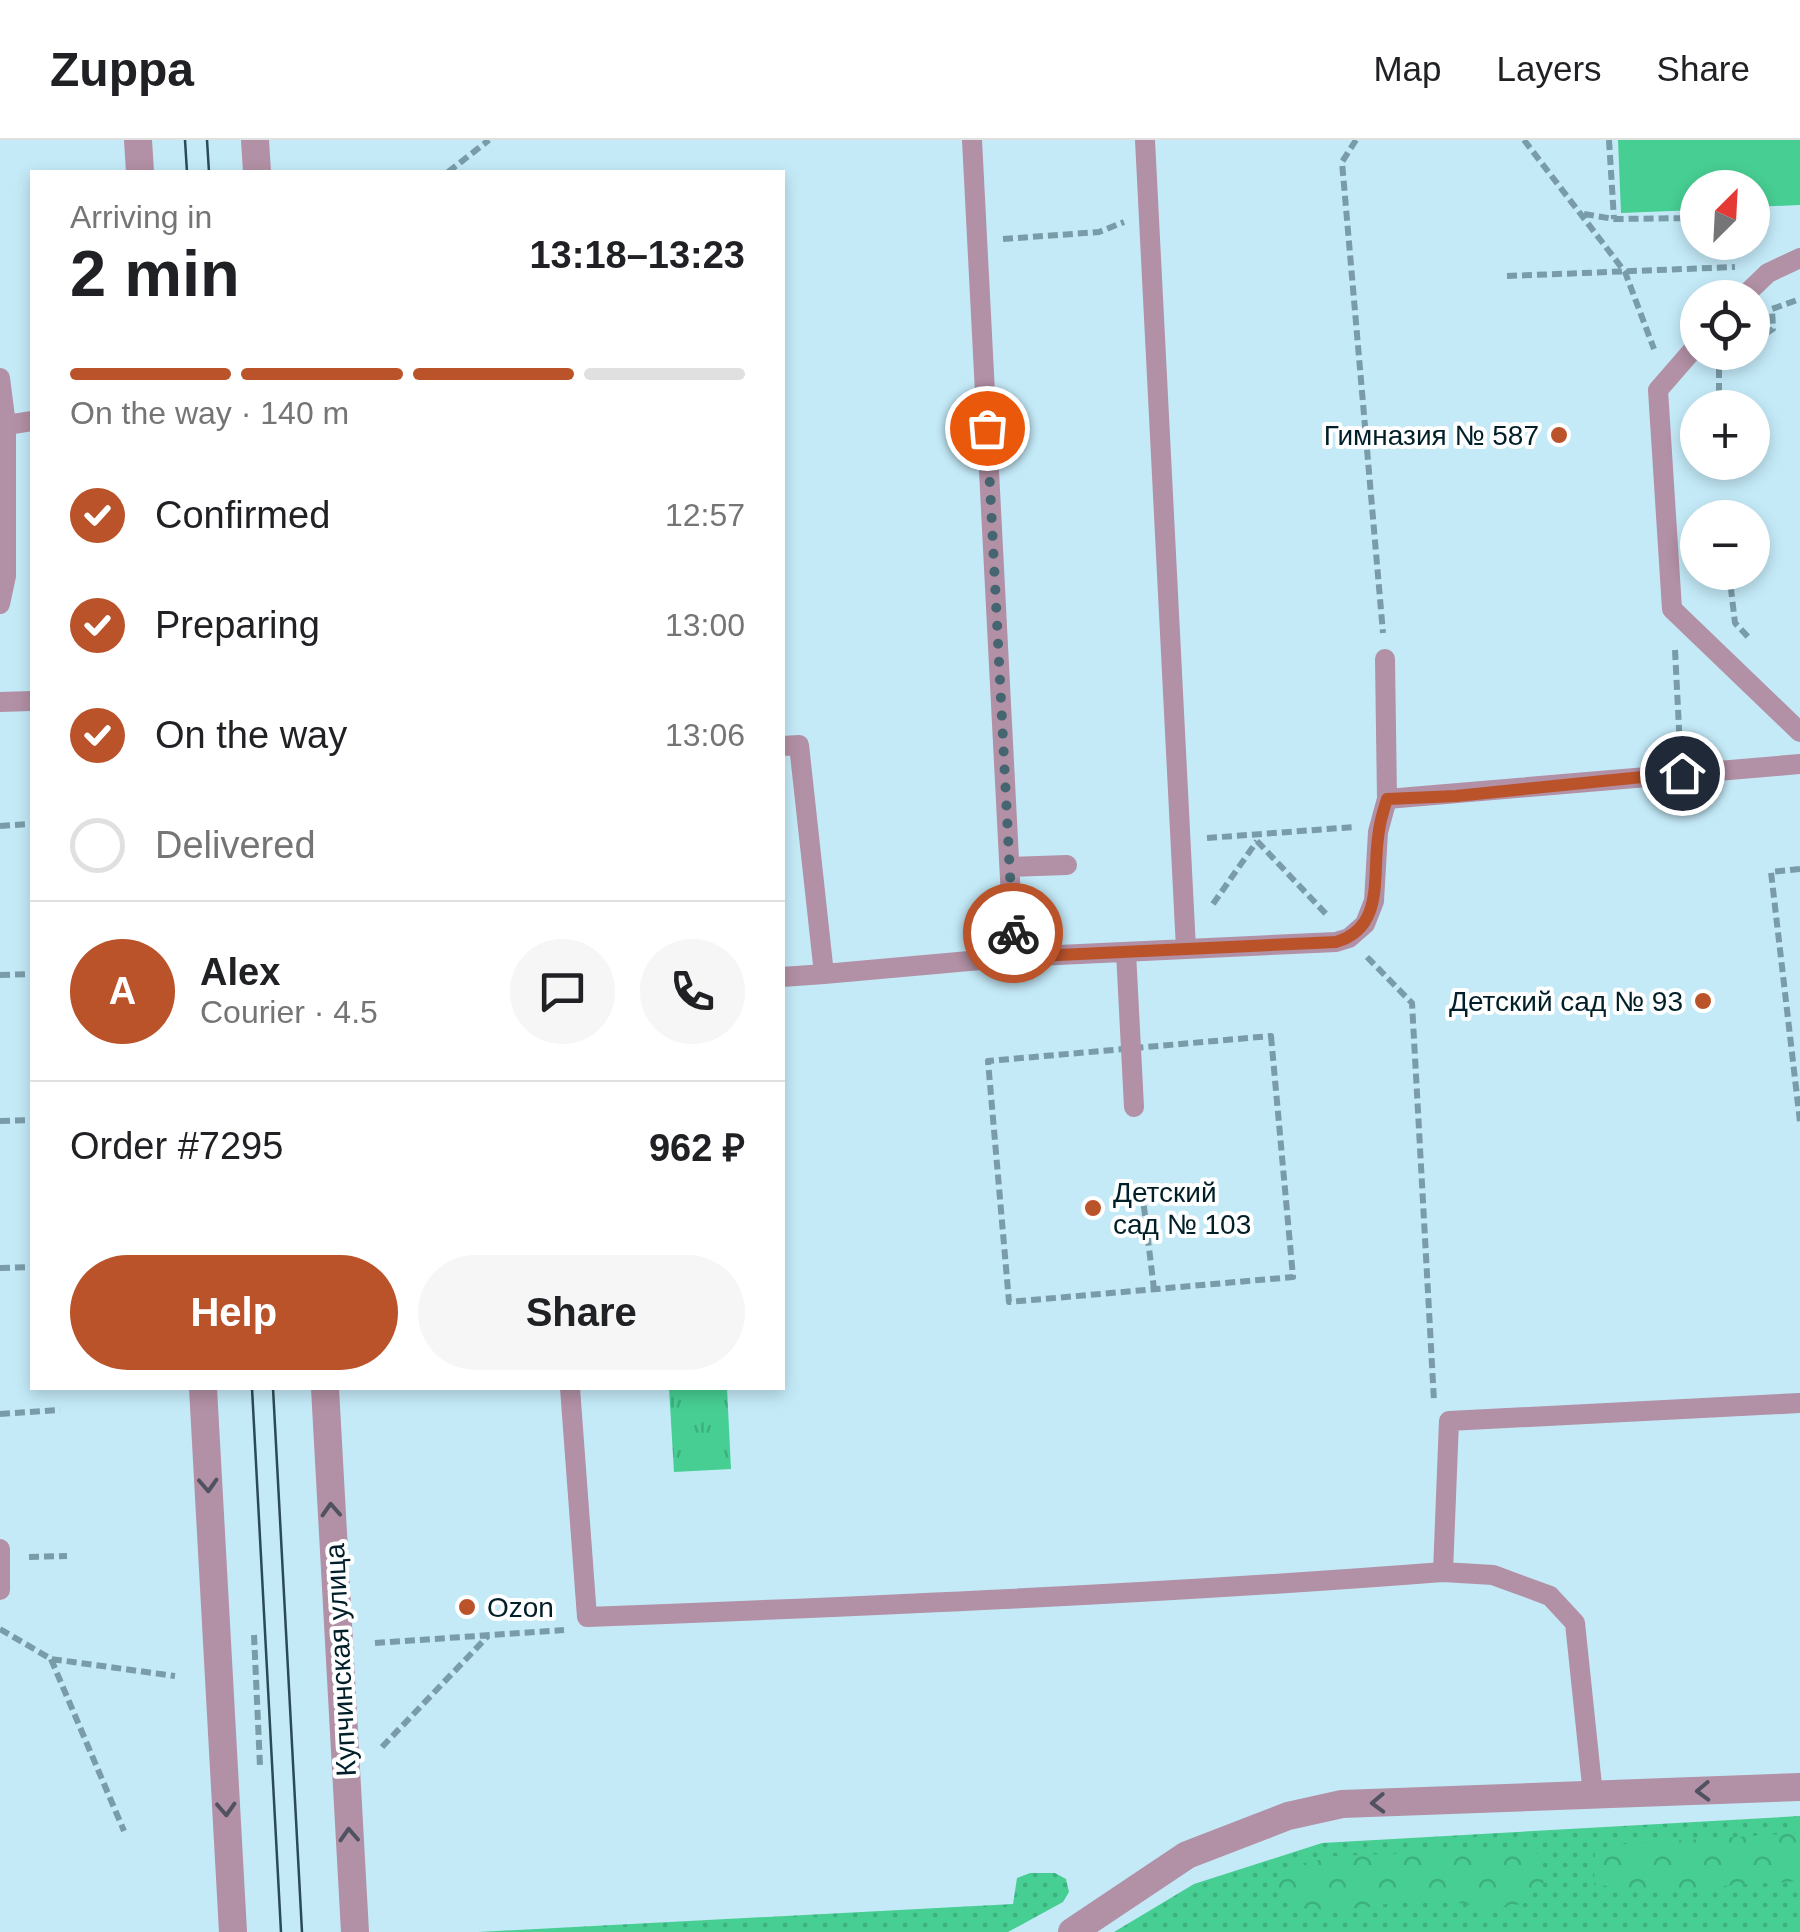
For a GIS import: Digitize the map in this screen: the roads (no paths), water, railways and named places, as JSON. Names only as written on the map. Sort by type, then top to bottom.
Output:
[{"type":"street","points":[[138,140],[140,170]]},
{"type":"street","points":[[255,140],[257,170]]},
{"type":"street","points":[[203,1390],[233,1932]]},
{"type":"street","name":"Купчинская улица","points":[[324,1390],[355,1932]]},
{"type":"street","points":[[1072,1932],[1187,1855],[1288,1816],[1342,1804],[1800,1787]]},
{"type":"lane","points":[[972,140],[1014,957]]},
{"type":"lane","points":[[1146,140],[1186,945]]},
{"type":"lane","points":[[1760,280],[1792,261]]},
{"type":"lane","points":[[1680,365],[1658,390],[1674,493],[1672,609],[1800,732]]},
{"type":"lane","points":[[0,378],[6,576],[0,604]]},
{"type":"lane","points":[[3,426],[30,421]]},
{"type":"lane","points":[[785,977],[1186,945],[1336,942],[1349,938],[1366,924],[1374,900],[1380,825],[1387,799],[1385,659]]},
{"type":"lane","points":[[0,702],[30,701]]},
{"type":"lane","points":[[785,746],[799,746],[824,974]]},
{"type":"lane","points":[[1387,799],[1800,764]]},
{"type":"lane","points":[[1010,867],[1067,865]]},
{"type":"lane","points":[[1126,952],[1134,1107]]},
{"type":"lane","points":[[570,1390],[587,1617],[1006,1600],[1444,1572],[1492,1575],[1550,1596],[1575,1623],[1592,1795]]},
{"type":"lane","points":[[1444,1572],[1450,1421],[1800,1403]]},
{"type":"lane","points":[[0,1549],[0,1590]]},
{"type":"tram line","points":[[185,140],[187,170]]},
{"type":"tram line","points":[[207,140],[209,170]]},
{"type":"tram line","points":[[252,1390],[281,1932]]},
{"type":"tram line","points":[[273,1390],[302,1932]]},
{"type":"place","name":"Гимназия № 587","points":[[1559,435]]},
{"type":"place","name":"Детский сад № 93","points":[[1703,1001]]},
{"type":"place","name":"Детский сад № 103","points":[[1093,1208]]},
{"type":"place","name":"Ozon","points":[[467,1607]]}]
